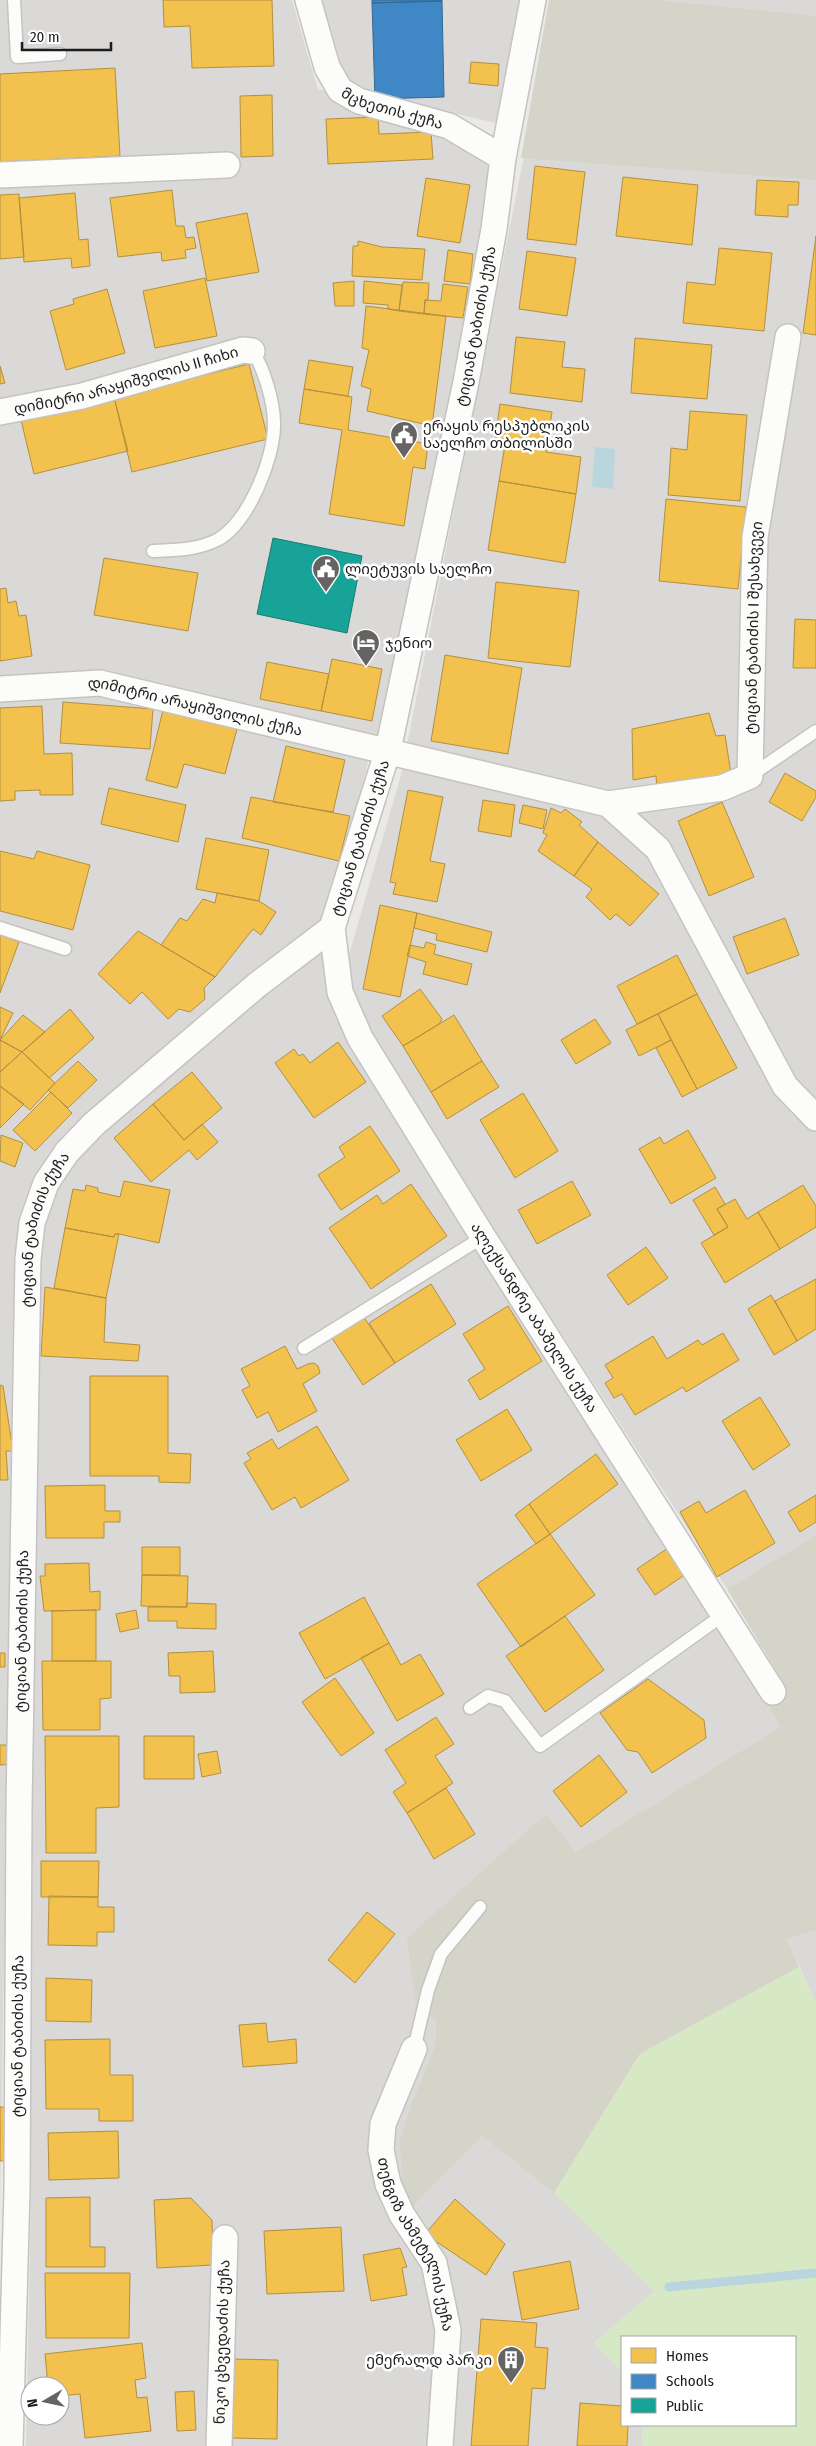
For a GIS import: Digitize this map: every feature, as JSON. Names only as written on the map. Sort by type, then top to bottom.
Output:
[{"type":"street","name":"მცხეთის ქუჩა","points":[[308,0],[327,67],[340,90],[359,100],[448,126],[503,158]]},
{"type":"street","name":"ტიციან ტაბიძის ქუჩა","points":[[10,2446],[17,2190],[19,1808],[28,1259],[32,1223],[46,1182],[67,1152],[94,1124],[257,985],[332,928],[388,750],[466,382],[494,229],[503,158],[533,0]]},
{"type":"street","points":[[0,175],[227,165]]},
{"type":"street","name":"ტიციან ტაბიძის I შესახვევი","points":[[750,776],[755,537],[788,336]]},
{"type":"street","name":"დიმიტრი არაყიშვილის II ჩიხი","points":[[0,412],[82,396],[243,350],[252,351]]},
{"type":"street","name":"დიმიტრი არაყიშვილის ქუჩა","points":[[0,689],[100,683],[388,750]]},
{"type":"street","points":[[388,750],[608,804],[722,788],[750,776]]},
{"type":"street","points":[[608,804],[658,849],[785,1086],[816,1118]]},
{"type":"street","name":"ალექსანდრე აბაშელის ქუჩა","points":[[332,928],[340,992],[360,1038],[482,1237],[774,1692]]},
{"type":"street","name":"თენგიზ ახმეტელის ქუჩა","points":[[414,2049],[383,2124],[381,2150],[388,2184],[402,2215],[434,2263],[448,2330],[440,2446]]},
{"type":"street","name":"ნიკო ცხვედაძის ქუჩა","points":[[219,2446],[225,2238]]},
{"type":"lane","points":[[14,0],[18,57],[60,54]]},
{"type":"lane","points":[[153,550],[190,549],[218,540],[243,516],[259,486],[272,449],[274,423],[267,386],[257,358],[252,351]]},
{"type":"lane","points":[[750,776],[816,732]]},
{"type":"lane","points":[[0,928],[65,948]]},
{"type":"lane","points":[[304,1348],[482,1237]]},
{"type":"lane","points":[[470,1708],[488,1696],[505,1701],[540,1746],[723,1615]]},
{"type":"lane","points":[[414,2049],[428,1990],[441,1954],[480,1907]]},
{"type":"shaded area","points":[[0,0],[292,0],[318,90],[340,90],[503,158],[388,750],[100,683],[0,689]]},
{"type":"shaded area","points":[[322,0],[523,0],[501,124],[351,91],[343,72]]},
{"type":"shaded area","points":[[549,0],[655,0],[816,16],[816,180],[521,158]]},
{"type":"shaded area","points":[[555,0],[816,0],[816,1535],[727,1589],[365,1030],[344,972],[401,775]]},
{"type":"shaded area","points":[[98,689],[370,754],[331,917],[88,1118],[45,1162],[15,1267],[0,2210],[0,699]]},
{"type":"shaded area","points":[[331,936],[340,1005],[782,1727],[576,1852],[546,1815],[436,2019],[435,2045],[412,2102],[411,2207],[482,2136],[555,2193],[654,2291],[594,2343],[621,2371],[621,2426],[643,2426],[642,2446],[26,2446],[26,2426],[70,2426],[70,2376],[27,2376],[31,2195],[26,2112],[30,1270],[48,1194],[96,1136]]},
{"type":"shaded area","points":[[816,1535],[816,1930],[787,1939],[799,1967],[640,2054],[554,2193],[482,2136],[411,2208],[402,2181],[400,2141],[412,2102],[435,2045],[436,2019],[416,2008],[407,1938],[546,1814],[576,1852],[781,1727],[764,1698],[784,1684],[727,1589]]},
{"type":"shaded area","points":[[816,1930],[816,2003],[787,1939]]},
{"type":"green space","points":[[799,1967],[816,2003],[816,2446],[642,2446],[643,2426],[796,2426],[796,2336],[621,2336],[621,2371],[594,2343],[654,2291],[554,2193],[640,2054]]},
{"type":"water","points":[[595,447],[615,449],[613,489],[592,487]]},
{"type":"building: Homes","points":[[163,0],[272,0],[274,66],[192,68],[190,26],[164,27]]},
{"type":"building: Homes","points":[[471,62],[499,64],[498,86],[469,83]]},
{"type":"building: Homes","points":[[115,68],[120,156],[0,162],[0,74]]},
{"type":"building: Homes","points":[[272,95],[273,156],[241,157],[240,96]]},
{"type":"building: Homes","points":[[378,117],[379,134],[431,132],[433,159],[328,164],[326,119]]},
{"type":"building: Homes","points":[[535,166],[585,172],[576,245],[527,239]]},
{"type":"building: Homes","points":[[623,177],[698,185],[692,245],[616,236]]},
{"type":"building: Homes","points":[[426,178],[470,185],[460,243],[417,236]]},
{"type":"building: Homes","points":[[757,180],[799,182],[798,205],[788,205],[788,217],[755,215]]},
{"type":"building: Homes","points":[[172,190],[176,226],[184,226],[186,238],[194,237],[196,248],[185,250],[186,258],[162,261],[161,252],[118,257],[110,198]]},
{"type":"building: Homes","points":[[75,193],[79,240],[88,239],[90,266],[72,268],[71,258],[24,262],[19,198]]},
{"type":"building: Homes","points":[[19,194],[24,257],[0,259],[0,195]]},
{"type":"building: Homes","points":[[247,213],[259,272],[207,281],[196,223]]},
{"type":"building: Homes","points":[[816,236],[816,335],[803,333]]},
{"type":"building: Homes","points":[[358,241],[382,247],[425,249],[422,280],[352,276],[353,246],[358,246]]},
{"type":"building: Homes","points":[[719,248],[772,253],[764,331],[683,323],[687,282],[715,285]]},
{"type":"building: Homes","points":[[448,250],[473,254],[470,284],[444,281]]},
{"type":"building: Homes","points":[[527,251],[576,258],[567,316],[519,309]]},
{"type":"building: Homes","points":[[205,278],[217,336],[155,348],[143,291]]},
{"type":"building: Homes","points":[[354,281],[354,306],[335,306],[333,283]]},
{"type":"building: Homes","points":[[364,281],[402,285],[399,311],[388,309],[388,305],[363,303]]},
{"type":"building: Homes","points":[[403,282],[429,283],[428,300],[425,300],[424,314],[399,311]]},
{"type":"building: Homes","points":[[443,284],[468,287],[463,318],[424,314],[425,300],[441,301]]},
{"type":"building: Homes","points":[[107,289],[125,353],[66,370],[50,311],[74,304],[73,299]]},
{"type":"building: Homes","points":[[366,306],[446,316],[432,426],[367,411],[371,389],[361,386],[369,350],[362,348]]},
{"type":"building: Homes","points":[[516,337],[565,342],[562,367],[585,369],[582,402],[510,393]]},
{"type":"building: Homes","points":[[635,338],[712,345],[707,399],[631,393]]},
{"type":"building: Homes","points":[[309,360],[353,367],[348,396],[304,389]]},
{"type":"building: Homes","points":[[249,364],[268,439],[132,472],[114,397]]},
{"type":"building: Homes","points":[[0,366],[5,383],[0,384]]},
{"type":"building: Homes","points":[[304,389],[352,397],[348,430],[428,444],[425,469],[413,467],[404,526],[329,514],[342,430],[299,423]]},
{"type":"building: Homes","points":[[114,397],[128,451],[34,474],[21,420]]},
{"type":"building: Homes","points":[[500,404],[552,412],[546,452],[581,457],[576,494],[499,481],[506,439],[495,438]]},
{"type":"building: Homes","points":[[690,411],[747,415],[740,501],[668,495],[671,448],[687,450]]},
{"type":"building: Homes","points":[[499,481],[576,494],[565,563],[488,550]]},
{"type":"building: Homes","points":[[666,499],[746,507],[738,589],[659,581]]},
{"type":"building: Homes","points":[[104,558],[198,573],[188,631],[94,615]]},
{"type":"building: Homes","points":[[496,582],[579,591],[570,667],[488,658]]},
{"type":"building: Homes","points":[[6,588],[8,603],[16,601],[19,616],[26,615],[32,656],[0,661],[0,589]]},
{"type":"building: Homes","points":[[795,619],[816,620],[816,668],[793,668]]},
{"type":"building: Homes","points":[[445,655],[522,668],[508,754],[431,741]]},
{"type":"building: Homes","points":[[332,659],[382,669],[372,721],[321,711]]},
{"type":"building: Homes","points":[[267,662],[329,674],[321,711],[260,699]]},
{"type":"building: Homes","points":[[63,702],[153,709],[150,749],[60,743]]},
{"type":"building: Homes","points":[[42,706],[44,754],[72,753],[73,795],[40,795],[40,790],[15,791],[15,800],[0,801],[0,708]]},
{"type":"building: Homes","points":[[163,710],[237,729],[225,774],[184,764],[177,788],[146,780]]},
{"type":"building: Homes","points":[[709,713],[716,736],[725,735],[731,774],[657,788],[656,776],[633,780],[632,729]]},
{"type":"building: Homes","points":[[286,746],[345,760],[333,812],[273,802]]},
{"type":"building: Homes","points":[[785,773],[816,791],[816,797],[802,821],[769,802]]},
{"type":"building: Homes","points":[[109,788],[186,805],[178,842],[101,824]]},
{"type":"building: Homes","points":[[408,790],[443,797],[430,861],[445,864],[437,902],[393,894],[396,883],[390,882]]},
{"type":"building: Homes","points":[[251,797],[350,816],[339,861],[242,838]]},
{"type":"building: Homes","points":[[483,800],[515,805],[511,837],[478,831]]},
{"type":"building: Homes","points":[[722,802],[754,877],[709,896],[678,821]]},
{"type":"building: Homes","points":[[523,805],[547,810],[543,829],[519,823]]},
{"type":"building: Homes","points":[[551,808],[561,813],[565,809],[582,822],[579,825],[598,842],[574,876],[538,851],[547,835],[543,833]]},
{"type":"building: Homes","points":[[206,838],[269,850],[259,901],[196,889]]},
{"type":"building: Homes","points":[[598,842],[659,894],[630,926],[616,914],[610,920],[586,897],[592,889],[574,876]]},
{"type":"building: Homes","points":[[0,851],[34,859],[37,851],[90,865],[73,930],[0,911]]},
{"type":"building: Homes","points":[[217,893],[259,901],[276,912],[261,935],[253,929],[215,977],[161,945],[180,918],[187,921],[203,899],[215,903]]},
{"type":"building: Homes","points":[[380,905],[417,913],[400,997],[363,989]]},
{"type":"building: Homes","points":[[417,913],[492,932],[487,952],[436,940],[437,934],[414,928]]},
{"type":"building: Homes","points":[[785,918],[799,955],[747,974],[733,937]]},
{"type":"building: Homes","points":[[138,931],[215,977],[204,988],[205,999],[190,1012],[179,1009],[168,1019],[142,992],[130,1004],[98,974]]},
{"type":"building: Homes","points":[[0,935],[19,942],[0,993]]},
{"type":"building: Homes","points":[[426,942],[436,945],[434,954],[472,964],[467,985],[423,974],[426,962],[407,956],[410,945],[424,948]]},
{"type":"building: Homes","points":[[677,955],[697,994],[637,1024],[617,986]]},
{"type":"building: Homes","points":[[420,989],[442,1019],[439,1024],[403,1046],[382,1016]]},
{"type":"building: Homes","points":[[697,994],[737,1068],[697,1089],[658,1014]]},
{"type":"building: Homes","points":[[0,1007],[13,1013],[0,1040]]},
{"type":"building: Homes","points":[[70,1009],[94,1038],[49,1078],[22,1052]]},
{"type":"building: Homes","points":[[658,1014],[671,1040],[639,1056],[626,1030]]},
{"type":"building: Homes","points":[[23,1015],[45,1032],[22,1052],[0,1040]]},
{"type":"building: Homes","points":[[454,1015],[482,1061],[431,1092],[403,1046]]},
{"type":"building: Homes","points":[[595,1019],[611,1043],[576,1064],[561,1040]]},
{"type":"building: Homes","points":[[0,1040],[22,1052],[0,1072]]},
{"type":"building: Homes","points":[[671,1040],[697,1089],[682,1097],[656,1048]]},
{"type":"building: Homes","points":[[338,1042],[366,1082],[314,1118],[275,1063],[294,1049],[299,1056],[303,1054],[310,1063]]},
{"type":"building: Homes","points":[[22,1052],[55,1083],[30,1110],[0,1086],[0,1072]]},
{"type":"building: Homes","points":[[78,1061],[97,1080],[68,1108],[48,1090]]},
{"type":"building: Homes","points":[[482,1061],[499,1087],[447,1119],[431,1092]]},
{"type":"building: Homes","points":[[192,1072],[222,1108],[184,1140],[153,1104]]},
{"type":"building: Homes","points":[[0,1086],[24,1104],[0,1128]]},
{"type":"building: Homes","points":[[51,1092],[72,1113],[35,1151],[13,1130]]},
{"type":"building: Homes","points":[[523,1093],[558,1151],[515,1178],[480,1120]]},
{"type":"building: Homes","points":[[153,1104],[184,1140],[202,1124],[218,1142],[197,1160],[189,1150],[151,1182],[114,1138]]},
{"type":"building: Homes","points":[[370,1126],[400,1171],[341,1210],[318,1175],[345,1157],[339,1147]]},
{"type":"building: Homes","points":[[688,1130],[716,1178],[671,1204],[639,1149],[660,1137],[664,1144]]},
{"type":"building: Homes","points":[[1,1135],[23,1143],[15,1167],[0,1161]]},
{"type":"building: Homes","points":[[124,1181],[170,1190],[159,1243],[119,1234],[115,1234],[114,1237],[65,1228],[73,1189],[85,1191],[86,1185],[98,1188],[98,1192],[120,1197]]},
{"type":"building: Homes","points":[[572,1181],[591,1215],[537,1244],[518,1210]]},
{"type":"building: Homes","points":[[411,1184],[447,1236],[371,1289],[329,1228],[377,1195],[383,1204]]},
{"type":"building: Homes","points":[[803,1185],[816,1206],[816,1227],[780,1249],[758,1212]]},
{"type":"building: Homes","points":[[715,1187],[725,1204],[717,1209],[728,1227],[714,1235],[693,1200]]},
{"type":"building: Homes","points":[[735,1199],[747,1219],[758,1212],[780,1249],[725,1283],[701,1243],[728,1227],[717,1209]]},
{"type":"building: Homes","points":[[65,1228],[114,1237],[115,1234],[119,1234],[106,1298],[54,1288]]},
{"type":"building: Homes","points":[[646,1247],[668,1278],[628,1305],[607,1275]]},
{"type":"building: Homes","points":[[816,1279],[816,1329],[797,1341],[775,1301]]},
{"type":"building: Homes","points":[[431,1284],[456,1324],[395,1363],[369,1323]]},
{"type":"building: Homes","points":[[45,1287],[106,1298],[104,1342],[140,1345],[138,1361],[41,1356]]},
{"type":"building: Homes","points":[[771,1295],[797,1341],[774,1355],[748,1309]]},
{"type":"building: Homes","points":[[508,1306],[542,1361],[480,1400],[468,1380],[485,1369],[463,1334]]},
{"type":"building: Homes","points":[[363,1316],[395,1363],[363,1385],[332,1338]]},
{"type":"building: Homes","points":[[723,1333],[739,1360],[686,1392],[683,1387],[635,1415],[622,1394],[614,1398],[605,1383],[613,1378],[605,1365],[653,1336],[667,1359],[698,1340],[702,1345]]},
{"type":"building: Homes","points":[[285,1346],[297,1369],[314,1363],[318,1366],[320,1373],[303,1384],[317,1411],[278,1432],[268,1412],[257,1418],[242,1390],[250,1386],[241,1369]]},
{"type":"building: Homes","points":[[90,1376],[168,1376],[168,1453],[191,1454],[190,1483],[159,1482],[159,1476],[90,1476]]},
{"type":"building: Homes","points":[[0,1385],[3,1386],[13,1451],[6,1451],[8,1480],[0,1480]]},
{"type":"building: Homes","points":[[760,1397],[790,1445],[753,1470],[722,1421]]},
{"type":"building: Homes","points":[[507,1409],[532,1450],[481,1481],[456,1440]]},
{"type":"building: Homes","points":[[317,1426],[349,1480],[301,1508],[295,1497],[272,1510],[244,1463],[251,1459],[247,1453],[272,1439],[278,1449]]},
{"type":"building: Homes","points":[[596,1454],[618,1484],[550,1534],[529,1504]]},
{"type":"building: Homes","points":[[105,1485],[105,1511],[120,1511],[120,1522],[104,1522],[104,1538],[46,1538],[45,1486]]},
{"type":"building: Homes","points":[[745,1490],[775,1543],[717,1577],[680,1512],[699,1501],[706,1513]]},
{"type":"building: Homes","points":[[816,1495],[816,1522],[800,1532],[788,1512]]},
{"type":"building: Homes","points":[[529,1504],[550,1534],[536,1544],[515,1515]]},
{"type":"building: Homes","points":[[550,1534],[595,1595],[521,1647],[477,1584]]},
{"type":"building: Homes","points":[[142,1547],[180,1547],[180,1575],[142,1575]]},
{"type":"building: Homes","points":[[668,1548],[686,1574],[655,1595],[637,1569]]},
{"type":"building: Homes","points":[[89,1563],[90,1592],[100,1591],[100,1610],[44,1611],[40,1576],[45,1576],[45,1564]]},
{"type":"building: Homes","points":[[142,1575],[188,1576],[187,1607],[141,1606]]},
{"type":"building: Homes","points":[[364,1597],[389,1643],[325,1679],[299,1633]]},
{"type":"building: Homes","points":[[186,1603],[216,1604],[216,1629],[177,1628],[177,1621],[148,1621],[148,1607],[187,1607]]},
{"type":"building: Homes","points":[[96,1610],[96,1661],[52,1661],[52,1611]]},
{"type":"building: Homes","points":[[136,1610],[139,1628],[120,1632],[116,1614]]},
{"type":"building: Homes","points":[[565,1616],[604,1670],[545,1712],[506,1656]]},
{"type":"building: Homes","points":[[389,1643],[401,1665],[420,1654],[444,1694],[397,1721],[361,1658]]},
{"type":"building: Homes","points":[[213,1651],[215,1692],[180,1693],[180,1676],[169,1676],[168,1653]]},
{"type":"building: Homes","points":[[0,1653],[5,1653],[5,1667],[0,1667]]},
{"type":"building: Homes","points":[[42,1661],[111,1661],[111,1698],[100,1699],[100,1730],[43,1730]]},
{"type":"building: Homes","points":[[335,1678],[374,1733],[341,1756],[302,1702]]},
{"type":"building: Homes","points":[[648,1679],[704,1720],[706,1738],[652,1773],[638,1752],[627,1750],[600,1713]]},
{"type":"building: Homes","points":[[436,1717],[454,1744],[435,1756],[453,1783],[407,1813],[393,1792],[406,1783],[385,1750]]},
{"type":"building: Homes","points":[[45,1736],[119,1736],[119,1807],[96,1808],[96,1853],[46,1853]]},
{"type":"building: Homes","points":[[144,1736],[194,1736],[194,1779],[144,1779]]},
{"type":"building: Homes","points":[[0,1745],[12,1745],[13,1764],[0,1765]]},
{"type":"building: Homes","points":[[217,1751],[221,1773],[202,1777],[198,1754]]},
{"type":"building: Homes","points":[[599,1755],[627,1792],[581,1827],[553,1791]]},
{"type":"building: Homes","points":[[446,1788],[475,1834],[434,1859],[407,1813]]},
{"type":"building: Homes","points":[[41,1861],[99,1861],[98,1897],[41,1897]]},
{"type":"building: Homes","points":[[49,1896],[98,1897],[98,1907],[114,1907],[114,1932],[97,1932],[97,1946],[48,1945]]},
{"type":"building: Homes","points":[[367,1912],[395,1934],[355,1983],[328,1960]]},
{"type":"building: Homes","points":[[46,1978],[92,1980],[91,2022],[46,2021]]},
{"type":"building: Homes","points":[[266,2023],[268,2042],[296,2039],[297,2063],[243,2067],[239,2025]]},
{"type":"building: Homes","points":[[110,2039],[110,2075],[133,2075],[133,2121],[99,2121],[99,2109],[46,2109],[45,2040]]},
{"type":"building: Homes","points":[[0,2107],[6,2107],[6,2161],[0,2161]]},
{"type":"building: Homes","points":[[118,2131],[119,2178],[49,2180],[48,2133]]},
{"type":"building: Homes","points":[[90,2197],[90,2247],[105,2247],[105,2267],[46,2267],[46,2198]]},
{"type":"building: Homes","points":[[191,2198],[212,2220],[213,2265],[157,2268],[154,2200]]},
{"type":"building: Homes","points":[[455,2199],[505,2244],[486,2275],[425,2234]]},
{"type":"building: Homes","points":[[341,2227],[344,2291],[267,2294],[264,2231]]},
{"type":"building: Homes","points":[[400,2248],[407,2267],[402,2268],[407,2295],[371,2301],[363,2255]]},
{"type":"building: Homes","points":[[570,2261],[579,2309],[522,2320],[513,2272]]},
{"type":"building: Homes","points":[[45,2273],[130,2273],[129,2338],[46,2338]]},
{"type":"building: Homes","name":"ემერალდ პარკი","points":[[481,2319],[537,2323],[535,2347],[548,2348],[545,2389],[532,2388],[528,2446],[471,2446]]},
{"type":"building: Homes","points":[[142,2343],[146,2378],[135,2380],[137,2398],[147,2397],[151,2431],[85,2438],[80,2394],[70,2395],[70,2376],[47,2376],[45,2354]]},
{"type":"building: Homes","points":[[232,2359],[278,2360],[277,2439],[231,2438]]},
{"type":"building: Homes","points":[[194,2391],[196,2430],[177,2431],[175,2392]]},
{"type":"building: Homes","points":[[580,2403],[621,2406],[621,2426],[628,2426],[627,2446],[577,2446]]},
{"type":"building: Schools","points":[[372,0],[442,0],[442,1],[372,3]]},
{"type":"building: Schools","points":[[442,1],[444,97],[375,99],[372,3]]},
{"type":"building: Public","points":[[273,538],[362,556],[347,633],[257,614]]},
{"type":"waterway","points":[[669,2287],[816,2273]]},
{"type":"place","name":"ერაყის რესპუბლიკის საელჩო თბილისში","points":[[404,459]]},
{"type":"place","name":"ლიეტუვის საელჩო","points":[[326,593]]},
{"type":"place","name":"ჯენიო","points":[[366,667]]},
{"type":"place","name":"ემერალდ პარკი","points":[[511,2384]]}]
